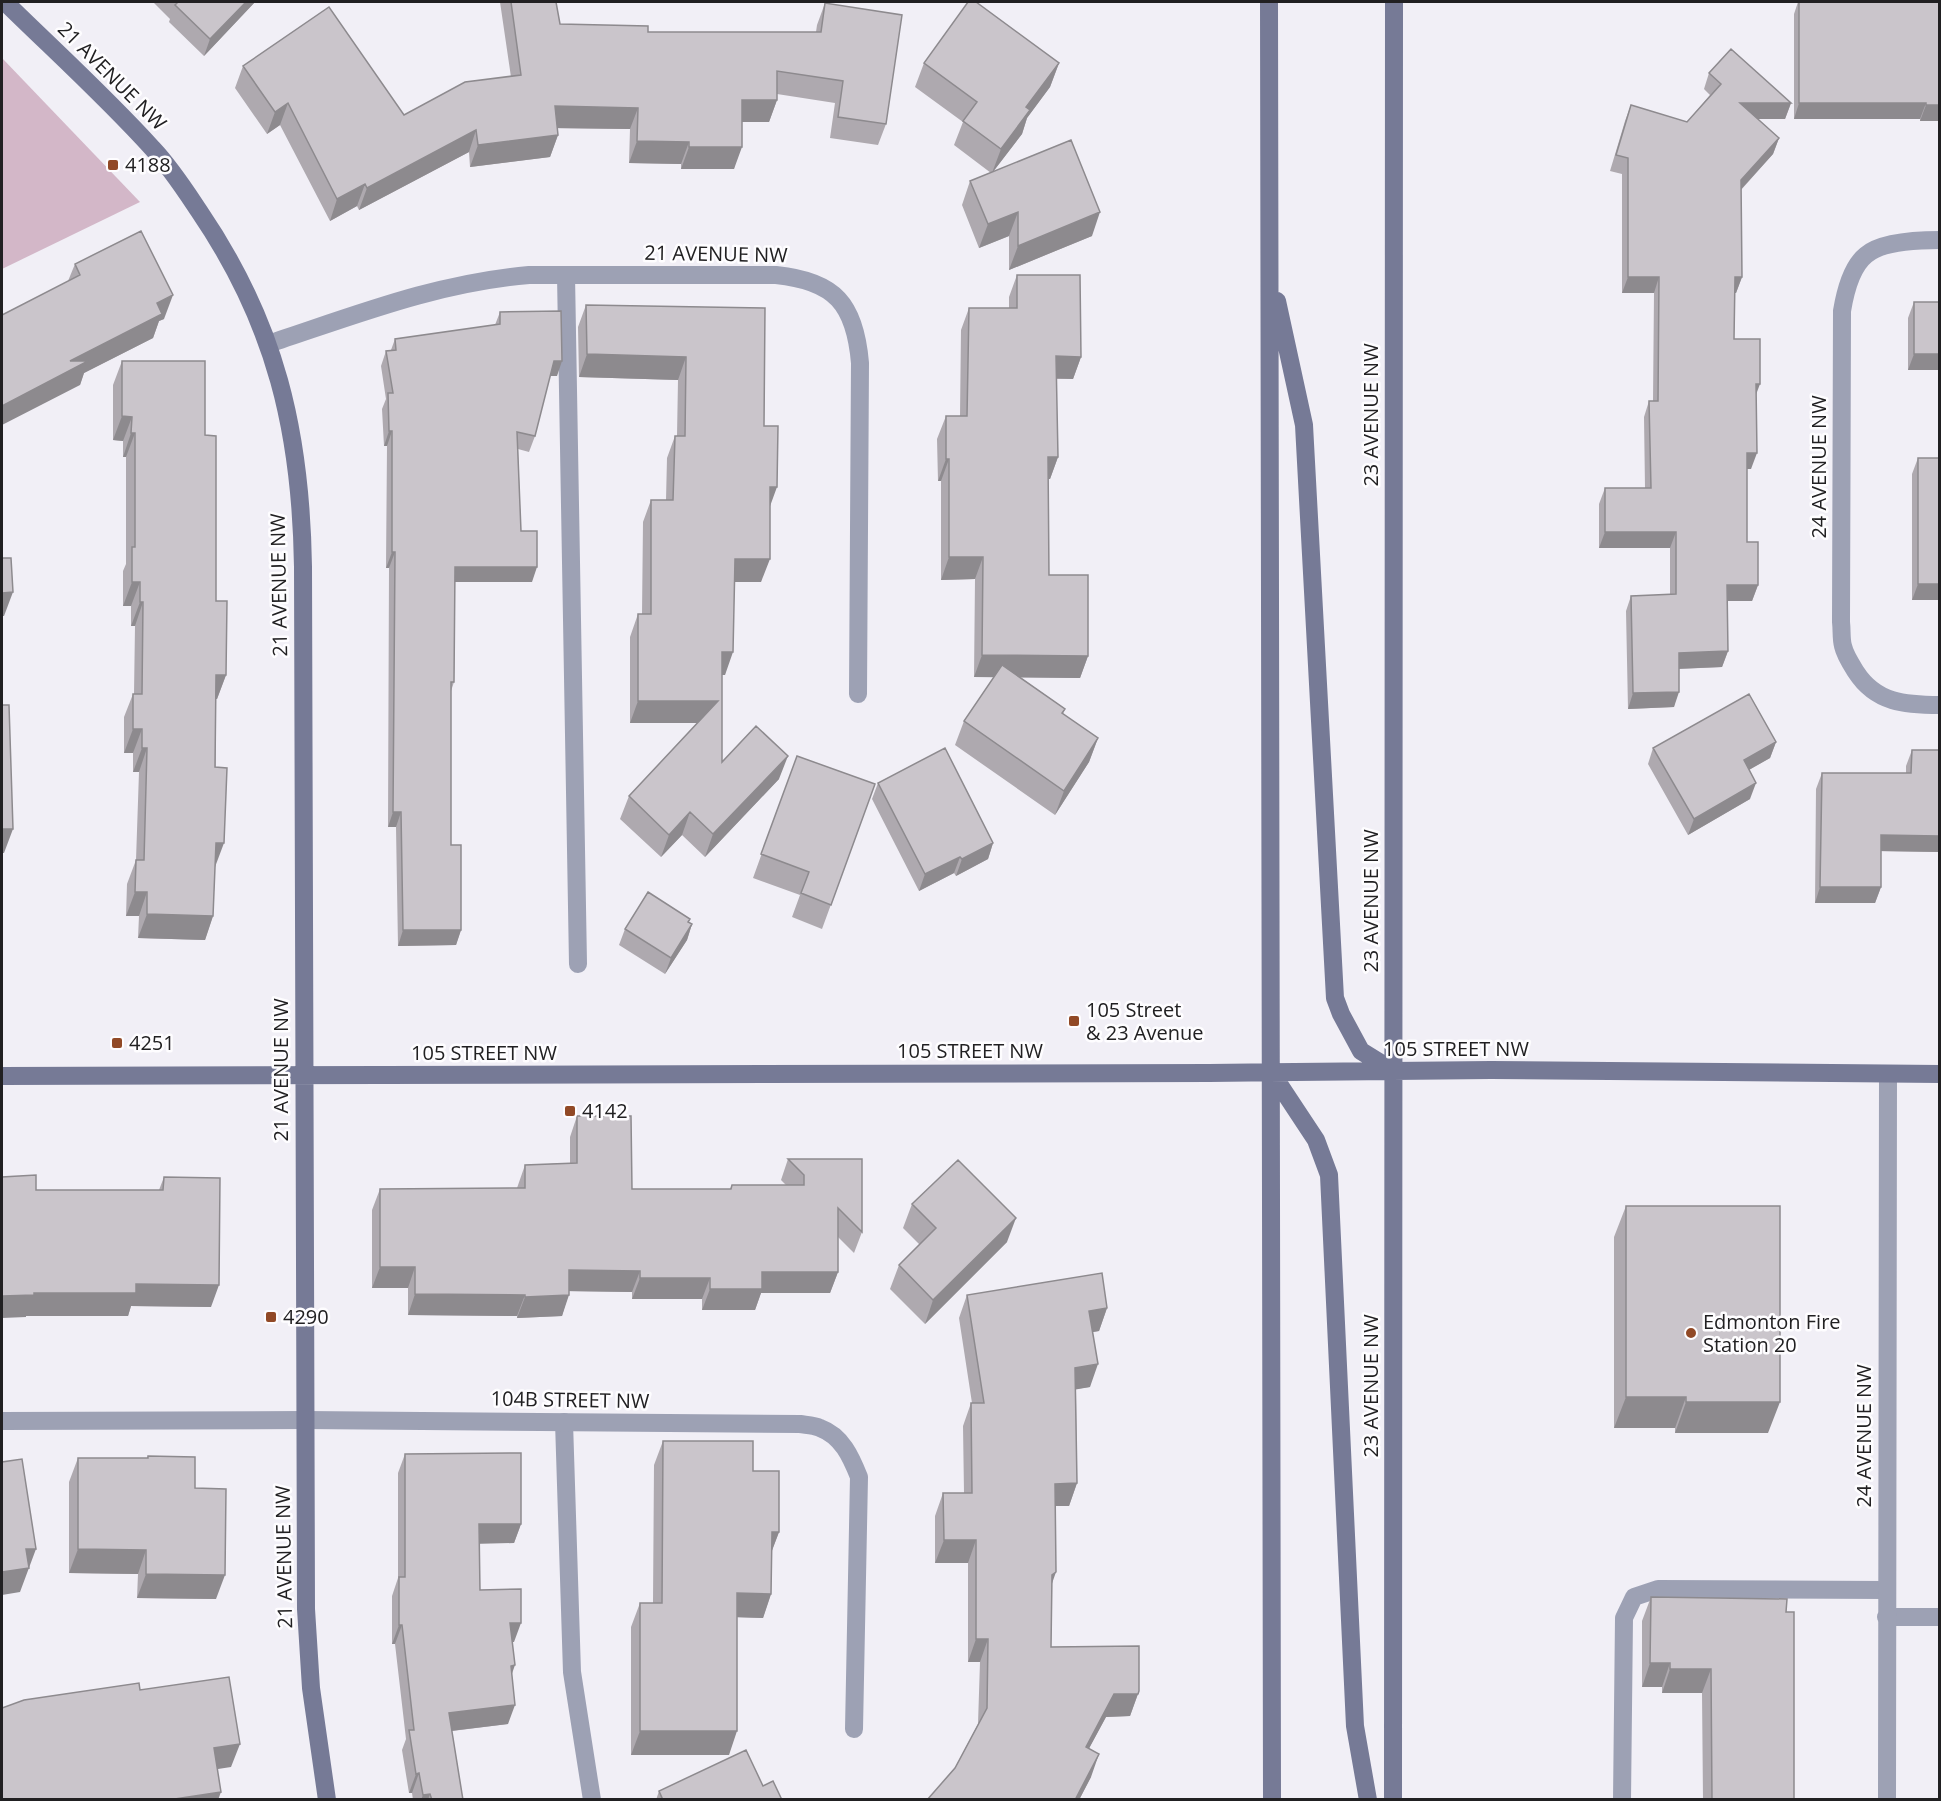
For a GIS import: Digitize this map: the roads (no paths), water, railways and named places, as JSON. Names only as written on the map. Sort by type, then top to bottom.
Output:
[{"type":"main road","name":"21 AVENUE NW","points":[[5,2],[155,150],[178,180],[211,228],[235,271],[268,344],[288,412],[298,476],[302,524],[306,1609],[312,1688],[327,1800]]},
{"type":"main road","points":[[1269,2],[1272,1800]]},
{"type":"main road","name":"23 AVENUE NW","points":[[1393,1800],[1394,2]]},
{"type":"main road","points":[[1269,264],[1304,425],[1335,998],[1361,1051],[1395,1072]]},
{"type":"main road","name":"105 STREET NW","points":[[2,1076],[1503,1070],[1940,1074]]},
{"type":"main road","points":[[1270,1072],[1316,1140],[1329,1175],[1355,1726],[1368,1800]]},
{"type":"street","name":"24 AVENUE NW","points":[[1940,240],[1884,246],[1866,255],[1853,273],[1844,296],[1842,311],[1841,622],[1843,647],[1850,663],[1862,681],[1878,695],[1899,703],[1940,705]]},
{"type":"street","name":"21 AVENUE NW","points":[[268,344],[414,295],[492,278],[529,275],[776,275],[800,277],[822,286],[841,300],[851,315],[858,337],[860,363],[858,694]]},
{"type":"street","points":[[566,275],[578,964]]},
{"type":"street","name":"24 AVENUE NW","points":[[1887,1800],[1888,1074]]},
{"type":"street","name":"104B STREET NW","points":[[2,1421],[564,1422],[800,1425],[820,1428],[849,1452],[859,1477],[854,1729]]},
{"type":"street","points":[[564,1422],[572,1672],[592,1800]]},
{"type":"street","points":[[1622,1800],[1624,1618],[1634,1597],[1658,1589],[1886,1590]]},
{"type":"street","points":[[1886,1617],[1940,1617]]},
{"type":"place","name":"4188","points":[[113,165]]},
{"type":"place","name":"105 Street & 23 Avenue","points":[[1074,1021]]},
{"type":"place","name":"4251","points":[[117,1043]]},
{"type":"place","name":"4142","points":[[570,1111]]},
{"type":"place","name":"4290","points":[[271,1317]]},
{"type":"place","name":"Edmonton Fire Station 20","points":[[1691,1333]]}]
